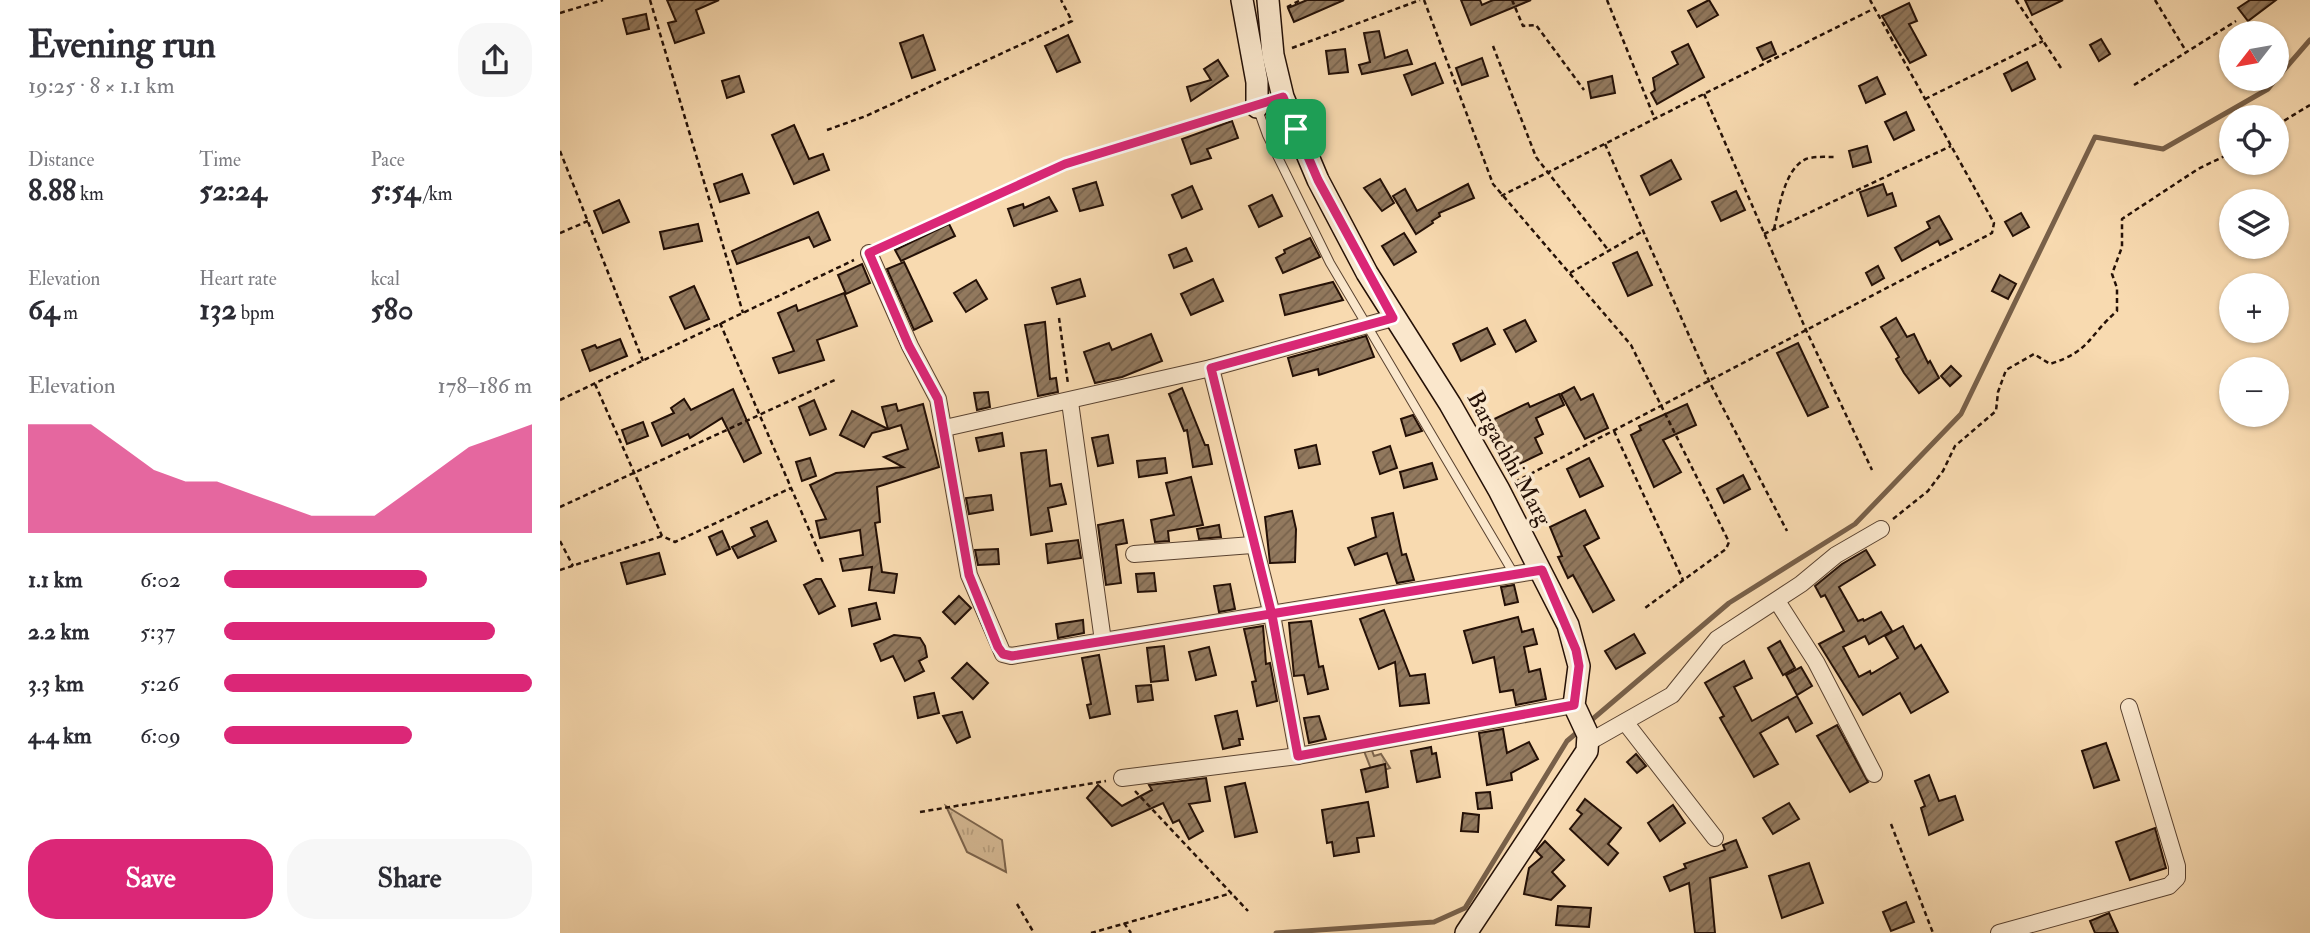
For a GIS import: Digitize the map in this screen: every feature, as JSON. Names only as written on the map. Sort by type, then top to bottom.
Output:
[{"type":"street","points":[[1242,0],[1257,82],[1257,107]]},
{"type":"street","name":"Bargachhi Marg","points":[[1268,0],[1273,55],[1283,97],[1318,180],[1393,318],[1450,404],[1542,570],[1576,650],[1579,666],[1574,708]]},
{"type":"street","points":[[869,253],[909,346],[938,399],[969,575],[1003,654],[1012,656],[1542,570]]},
{"type":"street","points":[[945,428],[1070,402],[1211,368],[1393,318]]},
{"type":"street","points":[[1211,368],[1252,545],[1272,615],[1298,756]]},
{"type":"street","points":[[1070,402],[1103,641]]},
{"type":"street","points":[[1588,739],[1625,722],[1672,695],[1717,639],[1777,601],[1836,555],[1881,529]]},
{"type":"street","points":[[1134,554],[1252,545]]},
{"type":"street","points":[[1777,601],[1816,663],[1874,774]]},
{"type":"street","points":[[1999,933],[2169,886],[2177,878],[2177,866],[2129,706]]},
{"type":"street","points":[[1122,778],[1298,756],[1574,708],[1588,739],[1587,751],[1466,933]]},
{"type":"street","points":[[1625,722],[1715,838]]},
{"type":"lane","points":[[1257,107],[1267,135],[1330,263],[1514,575]]},
{"type":"path","points":[[560,13],[603,0]]},
{"type":"path","points":[[650,0],[743,313]]},
{"type":"path","points":[[827,130],[866,116],[1072,21],[1061,0]]},
{"type":"path","points":[[1273,55],[1422,0],[1493,184],[1631,345],[1729,541],[1726,550],[1644,608]]},
{"type":"path","points":[[1512,0],[1523,26],[1536,25],[1584,90]]},
{"type":"path","points":[[1607,0],[1654,117]]},
{"type":"path","points":[[1499,490],[1992,233],[1994,223],[1870,0]]},
{"type":"path","points":[[2017,0],[2061,68]]},
{"type":"path","points":[[2155,0],[2186,52]]},
{"type":"path","points":[[1501,196],[1875,8]]},
{"type":"path","points":[[2134,86],[2219,32]]},
{"type":"path","points":[[1925,99],[2043,41]]},
{"type":"path","points":[[1493,46],[1536,158],[1609,251]]},
{"type":"path","points":[[1704,94],[1806,330],[1872,470]]},
{"type":"path","points":[[2289,118],[2310,105]]},
{"type":"path","points":[[560,400],[869,253],[1065,164],[1257,107]]},
{"type":"path","points":[[1605,144],[1709,381],[1787,531]]},
{"type":"path","points":[[1764,234],[1952,146]]},
{"type":"path","points":[[560,151],[643,361]]},
{"type":"path","points":[[1774,229],[1781,199],[1794,170],[1810,158],[1835,157]]},
{"type":"path","points":[[1881,529],[1928,491],[1943,471],[1955,446],[1996,411],[1998,392],[2006,370],[2034,354],[2050,364],[2082,351],[2117,311],[2117,288],[2112,274],[2122,247],[2122,219],[2198,169],[2219,159]]},
{"type":"path","points":[[560,233],[588,221]]},
{"type":"path","points":[[1569,274],[1643,231]]},
{"type":"path","points":[[1059,318],[1070,402]]},
{"type":"path","points":[[720,323],[822,562]]},
{"type":"path","points":[[560,507],[837,379]]},
{"type":"path","points":[[595,384],[662,536],[675,542],[791,488]]},
{"type":"path","points":[[1614,431],[1683,580]]},
{"type":"path","points":[[560,570],[662,536]]},
{"type":"path","points":[[560,541],[573,566]]},
{"type":"path","points":[[920,812],[1122,778],[1248,911]]},
{"type":"path","points":[[1891,824],[1933,933]]},
{"type":"path","points":[[1091,933],[1232,893]]},
{"type":"path","points":[[1017,904],[1034,933]]},
{"type":"path","points":[[1124,923],[1131,933]]},
{"type":"green space","points":[[1371,748],[1374,756],[1381,754],[1390,768],[1373,774],[1364,751]]},
{"type":"green space","points":[[946,806],[1002,840],[1006,872],[967,852]]},
{"type":"building","points":[[667,0],[719,0],[696,10],[704,33],[675,43],[668,23],[676,21]]},
{"type":"building","points":[[1307,0],[1344,0],[1294,22],[1288,8]]},
{"type":"building","points":[[1461,0],[1480,0],[1482,5],[1493,0],[1531,0],[1471,25]]},
{"type":"building","points":[[1709,0],[1718,15],[1697,27],[1688,11]]},
{"type":"building","points":[[2025,0],[2063,0],[2032,15]]},
{"type":"building","points":[[2250,0],[2276,0],[2248,21],[2238,8]]},
{"type":"building","points":[[1909,3],[1917,21],[1909,24],[1926,55],[1910,63],[1882,16]]},
{"type":"building","points":[[646,14],[649,29],[627,34],[623,19]]},
{"type":"building","points":[[1379,31],[1385,58],[1407,50],[1412,64],[1362,74],[1359,65],[1370,62],[1364,33]]},
{"type":"building","points":[[923,35],[935,70],[912,78],[900,43]]},
{"type":"building","points":[[1068,35],[1080,62],[1057,72],[1045,46]]},
{"type":"building","points":[[2101,39],[2110,54],[2099,61],[2090,45]]},
{"type":"building","points":[[1771,42],[1776,54],[1763,60],[1757,48]]},
{"type":"building","points":[[1688,44],[1704,77],[1657,104],[1651,93],[1655,90],[1653,78],[1678,64],[1672,52]]},
{"type":"building","points":[[1345,49],[1348,72],[1329,74],[1326,51]]},
{"type":"building","points":[[1482,58],[1488,76],[1462,85],[1456,68]]},
{"type":"building","points":[[1218,60],[1228,76],[1191,101],[1187,87],[1211,80],[1204,69]]},
{"type":"building","points":[[2027,62],[2035,79],[2012,91],[2004,74]]},
{"type":"building","points":[[1435,63],[1443,83],[1412,95],[1404,75]]},
{"type":"building","points":[[739,76],[744,92],[727,98],[722,81]]},
{"type":"building","points":[[1612,76],[1615,93],[1591,98],[1588,82]]},
{"type":"building","points":[[1877,77],[1885,94],[1866,103],[1859,86]]},
{"type":"building","points":[[1906,112],[1914,130],[1894,140],[1885,122]]},
{"type":"building","points":[[1232,121],[1238,138],[1207,149],[1211,158],[1191,164],[1182,139]]},
{"type":"building","points":[[794,125],[809,159],[823,154],[829,170],[794,184],[772,135]]},
{"type":"building","points":[[1867,146],[1871,162],[1853,167],[1849,151]]},
{"type":"building","points":[[1671,160],[1681,179],[1650,195],[1641,176]]},
{"type":"building","points":[[742,174],[749,193],[720,202],[714,184]]},
{"type":"building","points":[[1380,179],[1394,203],[1382,211],[1364,188]]},
{"type":"building","points":[[1096,182],[1103,205],[1080,211],[1073,189]]},
{"type":"building","points":[[1468,184],[1474,198],[1439,213],[1440,216],[1432,221],[1433,223],[1416,234],[1393,196],[1405,189],[1417,211]]},
{"type":"building","points":[[1883,184],[1887,195],[1892,193],[1896,206],[1868,216],[1860,192]]},
{"type":"building","points":[[1192,186],[1202,209],[1182,218],[1172,195]]},
{"type":"building","points":[[1736,191],[1745,210],[1721,221],[1712,202]]},
{"type":"building","points":[[1272,195],[1282,216],[1259,227],[1249,206]]},
{"type":"building","points":[[1049,197],[1057,211],[1014,226],[1008,209],[1023,204],[1024,208]]},
{"type":"building","points":[[619,200],[629,222],[603,233],[594,211]]},
{"type":"building","points":[[818,212],[830,240],[814,247],[809,237],[737,264],[732,251]]},
{"type":"building","points":[[2021,213],[2029,227],[2013,236],[2005,222]]},
{"type":"building","points":[[1939,216],[1952,239],[1940,245],[1938,241],[1902,261],[1895,248],[1930,228],[1927,222]]},
{"type":"building","points":[[698,224],[702,241],[664,249],[660,232]]},
{"type":"building","points":[[949,224],[955,236],[901,261],[895,250]]},
{"type":"building","points":[[1404,233],[1416,252],[1394,265],[1382,246]]},
{"type":"building","points":[[1310,238],[1320,257],[1283,273],[1276,258],[1285,253],[1284,250]]},
{"type":"building","points":[[1186,248],[1192,261],[1174,268],[1169,255]]},
{"type":"building","points":[[1637,252],[1652,285],[1628,296],[1613,263]]},
{"type":"building","points":[[904,262],[932,321],[914,330],[887,269]]},
{"type":"building","points":[[862,264],[870,283],[846,294],[838,275]]},
{"type":"building","points":[[1878,266],[1884,278],[1872,285],[1866,273]]},
{"type":"building","points":[[2000,275],[2016,284],[2008,299],[1992,291]]},
{"type":"building","points":[[1080,279],[1085,296],[1057,304],[1052,288]]},
{"type":"building","points":[[1213,279],[1223,301],[1191,315],[1181,294]]},
{"type":"building","points":[[976,280],[987,299],[966,312],[954,293]]},
{"type":"building","points":[[1333,282],[1343,300],[1285,315],[1280,295]]},
{"type":"building","points":[[694,286],[709,319],[685,329],[670,297]]},
{"type":"building","points":[[844,293],[857,326],[817,340],[824,360],[779,373],[773,358],[794,351],[778,313],[796,305],[798,311]]},
{"type":"building","points":[[1896,318],[1907,337],[1914,334],[1928,363],[1930,361],[1939,378],[1919,393],[1904,373],[1896,359],[1899,357],[1881,327]]},
{"type":"building","points":[[1525,320],[1536,341],[1516,352],[1504,330]]},
{"type":"building","points":[[1045,322],[1050,379],[1056,378],[1058,392],[1038,396],[1025,325]]},
{"type":"building","points":[[1487,328],[1495,344],[1461,361],[1453,344]]},
{"type":"building","points":[[1151,334],[1162,361],[1122,377],[1095,383],[1084,352],[1109,343],[1112,350]]},
{"type":"building","points":[[1366,336],[1374,357],[1319,375],[1318,369],[1293,376],[1288,358]]},
{"type":"building","points":[[620,339],[627,356],[590,371],[582,350],[595,345],[597,348]]},
{"type":"building","points":[[1798,343],[1828,407],[1808,416],[1777,353]]},
{"type":"building","points":[[1951,366],[1961,376],[1950,386],[1941,376]]},
{"type":"building","points":[[1574,387],[1581,400],[1593,394],[1608,428],[1585,439],[1561,394]]},
{"type":"building","points":[[1182,388],[1205,445],[1208,445],[1212,464],[1193,467],[1187,430],[1184,431],[1169,394]]},
{"type":"building","points":[[733,389],[761,453],[744,462],[722,418],[690,438],[688,434],[662,446],[652,423],[674,413],[671,408],[684,399],[691,410]]},
{"type":"building","points":[[988,392],[990,407],[977,410],[974,393]]},
{"type":"building","points":[[1559,394],[1564,405],[1536,418],[1543,434],[1535,438],[1542,453],[1511,468],[1488,422],[1528,403],[1530,407]]},
{"type":"building","points":[[814,400],[826,429],[810,435],[799,407]]},
{"type":"building","points":[[896,404],[898,411],[923,404],[939,467],[877,487],[880,522],[875,523],[882,572],[897,574],[894,593],[869,590],[872,567],[843,571],[840,559],[863,555],[860,530],[820,538],[816,521],[826,519],[810,485],[836,473],[903,467],[884,457],[908,449],[901,425],[888,429],[882,407]]},
{"type":"building","points":[[1687,404],[1696,425],[1663,440],[1681,472],[1654,487],[1631,435],[1641,430],[1639,426]]},
{"type":"building","points":[[852,411],[888,429],[872,433],[864,447],[840,435]]},
{"type":"building","points":[[1413,415],[1422,431],[1406,436],[1401,419]]},
{"type":"building","points":[[643,422],[648,436],[627,444],[622,430]]},
{"type":"building","points":[[1002,433],[1004,446],[979,451],[976,438]]},
{"type":"building","points":[[1108,435],[1113,463],[1098,466],[1092,438]]},
{"type":"building","points":[[1316,445],[1320,464],[1299,468],[1295,450]]},
{"type":"building","points":[[1390,446],[1397,468],[1380,474],[1373,452]]},
{"type":"building","points":[[1046,450],[1050,486],[1061,484],[1066,504],[1048,508],[1052,531],[1031,535],[1021,453]]},
{"type":"building","points":[[810,458],[816,476],[802,481],[796,462]]},
{"type":"building","points":[[1165,458],[1167,473],[1139,477],[1137,461]]},
{"type":"building","points":[[1589,458],[1603,486],[1580,497],[1567,469]]},
{"type":"building","points":[[1432,463],[1437,479],[1404,488],[1400,472]]},
{"type":"building","points":[[1743,475],[1750,489],[1724,503],[1717,489]]},
{"type":"building","points":[[1191,477],[1203,525],[1168,531],[1169,541],[1155,542],[1151,520],[1174,515],[1166,483]]},
{"type":"building","points":[[991,495],[993,510],[969,514],[966,498]]},
{"type":"building","points":[[1585,510],[1599,538],[1584,546],[1614,600],[1593,612],[1573,575],[1568,578],[1558,557],[1562,556],[1550,527]]},
{"type":"building","points":[[1292,511],[1296,529],[1295,562],[1270,563],[1265,517]]},
{"type":"building","points":[[1393,513],[1402,555],[1406,554],[1414,580],[1397,583],[1387,553],[1355,565],[1348,548],[1376,537],[1372,518]]},
{"type":"building","points":[[1123,520],[1127,543],[1116,545],[1121,583],[1106,585],[1098,525]]},
{"type":"building","points":[[767,521],[776,541],[738,558],[732,547],[755,536],[751,528]]},
{"type":"building","points":[[1219,525],[1221,537],[1199,539],[1197,529]]},
{"type":"building","points":[[722,531],[730,549],[717,555],[709,537]]},
{"type":"building","points":[[1078,540],[1081,558],[1048,563],[1046,544]]},
{"type":"building","points":[[998,549],[999,564],[978,565],[975,550]]},
{"type":"building","points":[[1866,550],[1875,565],[1839,587],[1858,621],[1864,621],[1881,612],[1892,631],[1869,644],[1865,636],[1843,647],[1859,677],[1870,671],[1871,674],[1898,658],[1885,636],[1903,626],[1915,649],[1921,645],[1948,692],[1911,713],[1900,693],[1863,715],[1819,644],[1844,631],[1825,595],[1821,597],[1815,586],[1842,564]]},
{"type":"building","points":[[659,553],[665,574],[627,584],[621,563]]},
{"type":"building","points":[[1154,573],[1156,591],[1138,592],[1136,574]]},
{"type":"building","points":[[821,579],[835,606],[819,614],[804,585]]},
{"type":"building","points":[[1230,584],[1235,609],[1219,612],[1214,586]]},
{"type":"building","points":[[1514,585],[1518,602],[1505,605],[1501,587]]},
{"type":"building","points":[[959,596],[971,608],[955,624],[943,612]]},
{"type":"building","points":[[876,603],[880,619],[852,626],[849,609]]},
{"type":"building","points":[[1384,610],[1410,676],[1425,674],[1429,703],[1400,706],[1395,662],[1379,669],[1360,619]]},
{"type":"building","points":[[1518,617],[1522,632],[1533,629],[1537,644],[1524,647],[1529,672],[1540,669],[1546,699],[1516,705],[1513,690],[1500,692],[1494,657],[1473,663],[1464,631]]},
{"type":"building","points":[[1083,620],[1084,633],[1058,638],[1056,624]]},
{"type":"building","points":[[1311,621],[1319,667],[1323,666],[1328,689],[1308,694],[1304,675],[1294,676],[1289,623]]},
{"type":"building","points":[[1263,626],[1266,664],[1270,663],[1277,701],[1257,706],[1252,682],[1256,681],[1244,629]]},
{"type":"building","points":[[1634,634],[1645,653],[1616,669],[1605,651]]},
{"type":"building","points":[[894,635],[920,638],[925,646],[927,657],[919,661],[924,671],[905,681],[893,656],[881,661],[874,644]]},
{"type":"building","points":[[1780,641],[1795,668],[1783,675],[1768,648]]},
{"type":"building","points":[[1164,646],[1168,680],[1151,682],[1147,648]]},
{"type":"building","points":[[1209,647],[1216,675],[1196,680],[1189,652]]},
{"type":"building","points":[[1099,655],[1110,714],[1090,718],[1087,705],[1091,704],[1082,658]]},
{"type":"building","points":[[1744,661],[1752,678],[1734,687],[1752,721],[1797,696],[1812,723],[1796,732],[1788,717],[1760,733],[1778,764],[1754,777],[1720,718],[1724,716],[1705,683]]},
{"type":"building","points":[[967,663],[988,683],[973,699],[952,678]]},
{"type":"building","points":[[1801,667],[1812,686],[1797,695],[1786,675]]},
{"type":"building","points":[[1151,685],[1153,700],[1138,702],[1136,686]]},
{"type":"building","points":[[934,693],[939,713],[918,718],[914,697]]},
{"type":"building","points":[[1237,711],[1243,739],[1239,739],[1240,745],[1223,749],[1215,716]]},
{"type":"building","points":[[962,712],[970,737],[957,743],[943,716]]},
{"type":"building","points":[[1319,716],[1326,739],[1309,743],[1304,718]]},
{"type":"building","points":[[1837,725],[1868,782],[1850,792],[1817,736]]},
{"type":"building","points":[[1503,729],[1507,753],[1529,742],[1538,759],[1511,773],[1512,780],[1487,785],[1479,733]]},
{"type":"building","points":[[2106,743],[2119,780],[2094,788],[2082,751]]},
{"type":"building","points":[[1431,747],[1432,754],[1436,753],[1440,777],[1417,782],[1411,751]]},
{"type":"building","points":[[1636,754],[1646,766],[1637,773],[1627,762]]},
{"type":"building","points":[[1385,764],[1388,787],[1366,792],[1361,770]]},
{"type":"building","points":[[1929,775],[1939,801],[1955,796],[1963,820],[1929,835],[1921,808],[1925,806],[1915,781]]},
{"type":"building","points":[[1206,778],[1210,801],[1189,804],[1203,831],[1189,839],[1179,820],[1173,823],[1163,803],[1112,826],[1087,798],[1098,785],[1122,806],[1152,790],[1149,785]]},
{"type":"building","points":[[1245,783],[1257,832],[1235,837],[1225,787]]},
{"type":"building","points":[[1490,792],[1492,808],[1478,809],[1476,793]]},
{"type":"building","points":[[1585,799],[1621,828],[1608,844],[1618,853],[1608,865],[1570,829],[1582,814],[1577,810]]},
{"type":"building","points":[[1368,802],[1374,836],[1357,838],[1359,852],[1334,856],[1332,842],[1327,843],[1322,810]]},
{"type":"building","points":[[1789,803],[1799,819],[1773,834],[1763,818]]},
{"type":"building","points":[[1673,805],[1685,823],[1660,841],[1648,823]]},
{"type":"building","points":[[1463,813],[1479,815],[1478,832],[1461,831]]},
{"type":"building","points":[[2155,828],[2166,868],[2130,880],[2116,842]]},
{"type":"building","points":[[1736,840],[1747,867],[1710,878],[1715,933],[1695,933],[1689,883],[1670,891],[1664,877],[1686,868],[1684,864],[1725,850],[1723,845]]},
{"type":"building","points":[[1545,841],[1564,860],[1552,872],[1565,886],[1551,900],[1524,894],[1529,868],[1542,857],[1536,851]]},
{"type":"building","points":[[1809,863],[1823,903],[1782,918],[1769,876]]},
{"type":"building","points":[[1906,902],[1914,922],[1891,931],[1883,912]]},
{"type":"building","points":[[1558,906],[1591,908],[1589,927],[1556,925]]},
{"type":"building","points":[[2109,913],[2118,933],[2095,933],[2090,921]]},
{"type":"waterway","points":[[2289,64],[2310,40]]},
{"type":"waterway","points":[[1588,723],[1729,603],[1855,524],[1961,414],[2095,137],[2163,149],[2264,91]]},
{"type":"waterway","points":[[1276,933],[1434,922],[1465,908],[1567,741],[1580,730]]},
{"type":"route","points":[[1296,129],[1283,97],[1065,164],[869,253],[909,346],[938,399],[969,575],[998,647],[1003,654],[1012,656],[1272,615],[1542,570],[1568,625],[1576,650],[1579,666],[1574,705],[1298,756],[1272,615],[1252,545],[1211,368],[1393,318],[1318,180],[1296,129]]}]
